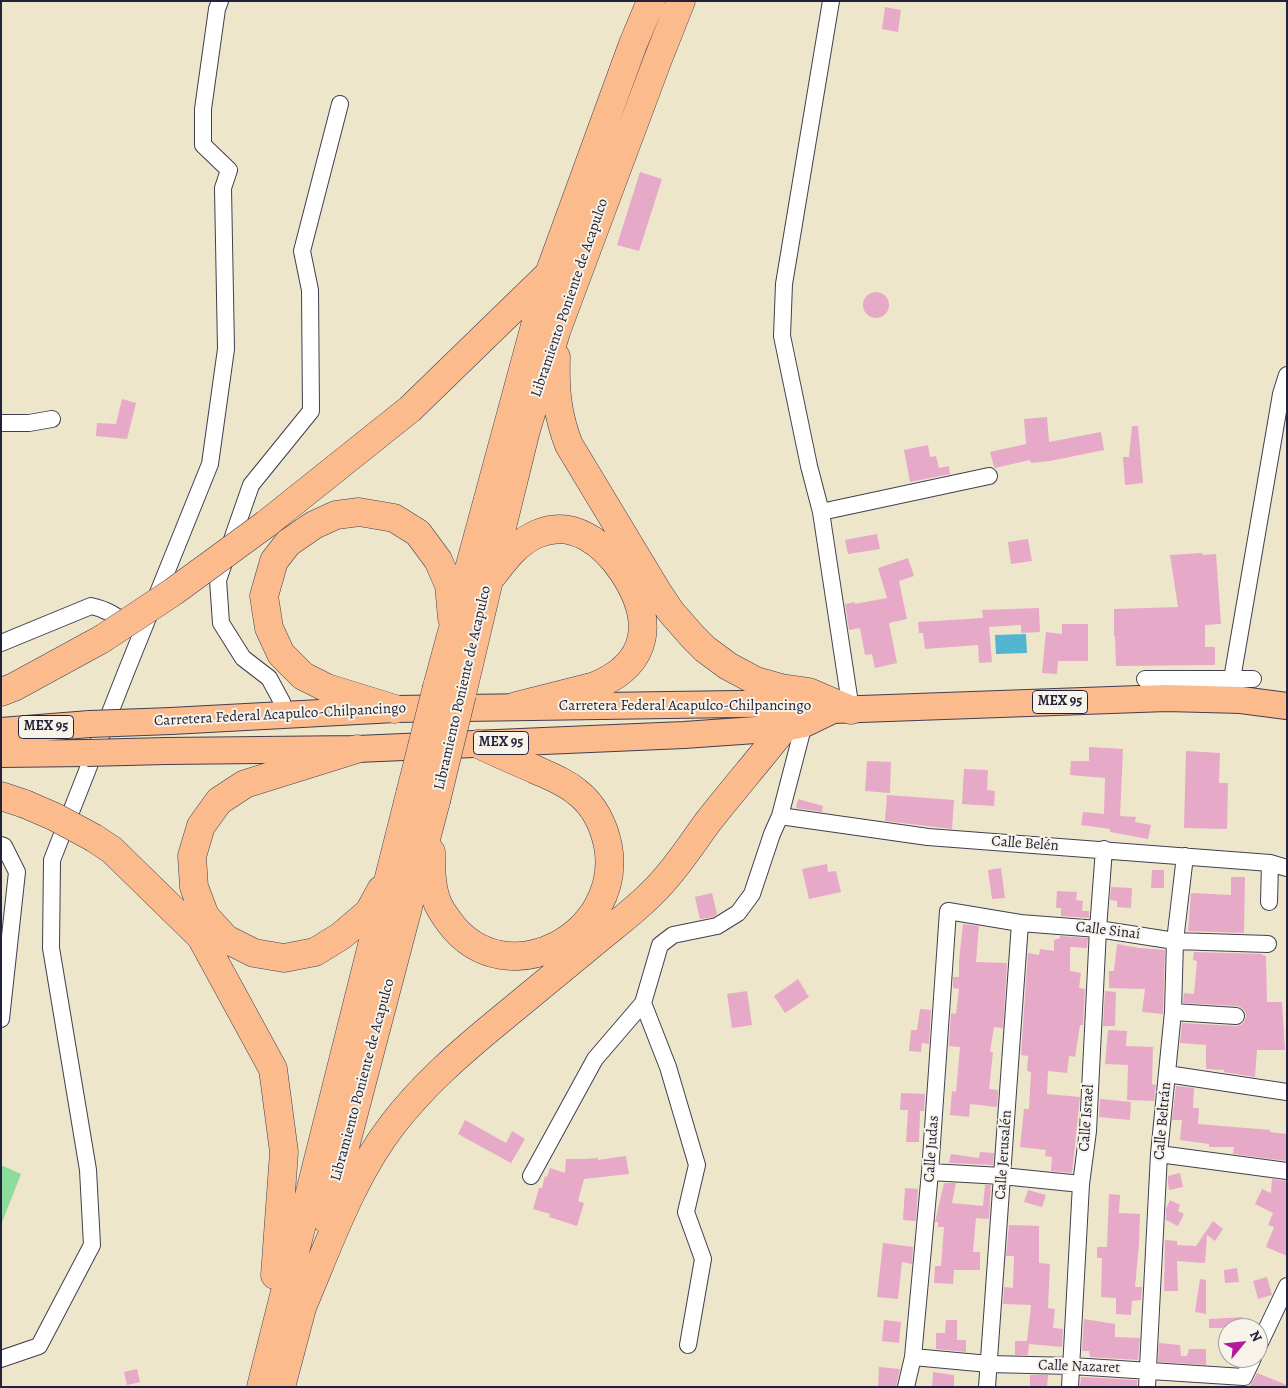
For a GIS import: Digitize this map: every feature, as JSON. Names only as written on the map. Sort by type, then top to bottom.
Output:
[{"type":"highway","name":"Libramiento Poniente de Acapulco","points":[[281,1387],[430,828],[436,801],[450,690],[453,631],[549,274],[633,44],[651,1]]},
{"type":"highway","name":"Libramiento Poniente de Acapulco","points":[[261,1387],[410,794],[450,690],[488,580],[526,430],[557,329],[681,1]]},
{"type":"highway","points":[[1,692],[14,687],[102,639],[173,592],[266,524],[410,409],[549,274]]},
{"type":"highway","points":[[557,329],[557,404],[563,431],[569,445],[652,583],[677,619],[705,649],[744,676],[768,686],[809,692],[842,710]]},
{"type":"highway","points":[[395,709],[327,688],[303,676],[281,654],[269,628],[264,596],[274,561],[288,543],[314,525],[336,515],[358,512],[394,518],[418,533],[438,560],[449,585],[453,631]]},
{"type":"highway","points":[[488,580],[509,554],[529,538],[549,530],[573,531],[594,540],[610,555],[630,583],[638,597],[641,608],[643,624],[640,647],[618,674],[595,686],[516,706]]},
{"type":"highway","points":[[303,1305],[350,1196],[372,1154],[404,1111],[421,1091],[470,1045],[651,894],[678,863],[736,786],[758,761],[794,726]]},
{"type":"highway","points":[[430,828],[432,878],[438,904],[455,929],[476,946],[487,951],[516,956],[542,952],[557,946],[575,934],[595,912],[607,883],[610,867],[607,838],[601,821],[591,806],[578,792],[564,782],[478,744]]},
{"type":"highway","points":[[356,749],[245,784],[219,801],[198,833],[192,856],[194,887],[206,916],[226,939],[254,953],[284,958],[315,952],[341,936],[369,912],[392,869]]},
{"type":"highway","points":[[13,800],[55,816],[112,850],[201,937],[273,1069],[284,1152],[270,1351]]},
{"type":"main road","name":"MEX 95","points":[[842,710],[1168,698],[1241,700],[1287,706]]},
{"type":"main road","name":"Carretera Federal Acapulco-Chilpancingo","points":[[1,730],[395,709],[516,706],[806,703],[842,710]]},
{"type":"main road","name":"Carretera Federal Acapulco-Chilpancingo","points":[[1,754],[356,749],[684,735],[794,726],[842,710]]},
{"type":"street","points":[[1,1359],[39,1346],[92,1245],[88,1170],[51,948],[52,860],[140,634],[210,464],[226,349],[223,188],[229,170],[203,145],[203,109],[217,10],[220,1]]},
{"type":"street","points":[[831,1],[784,284],[782,336],[820,512],[842,710]]},
{"type":"street","points":[[285,715],[282,702],[269,678],[243,658],[221,623],[218,580],[251,485],[311,411],[310,290],[302,251],[340,104]]},
{"type":"street","points":[[1232,679],[1280,394],[1287,375]]},
{"type":"street","points":[[1,423],[29,423],[52,419]]},
{"type":"street","points":[[820,512],[989,476]]},
{"type":"street","points":[[1,643],[91,606],[102,608],[118,617],[140,634]]},
{"type":"street","points":[[1145,679],[1253,679]]},
{"type":"street","points":[[531,1176],[595,1059],[643,1002],[660,945],[673,934],[717,926],[738,913],[752,894],[780,816],[794,726]]},
{"type":"street","name":"Calle Belén","points":[[780,816],[928,837],[1270,863],[1287,868]]},
{"type":"street","points":[[1,845],[4,846],[17,872],[1,1019]]},
{"type":"street","name":"Calle Israel","points":[[1070,1387],[1081,1184],[1088,1131],[1104,849]]},
{"type":"street","name":"Calle Beltrán","points":[[1147,1379],[1159,1154],[1173,1012],[1175,941],[1185,856]]},
{"type":"street","points":[[1269,902],[1270,863]]},
{"type":"street","name":"Calle Sinaí","points":[[948,911],[1020,923],[1098,929],[1175,941],[1268,944]]},
{"type":"street","name":"Calle Judas","points":[[906,1387],[913,1357],[930,1172],[948,911]]},
{"type":"street","name":"Calle Jerusalén","points":[[987,1387],[1020,923]]},
{"type":"street","points":[[643,1002],[668,1067],[697,1165],[686,1212],[702,1259],[688,1344]]},
{"type":"street","points":[[1173,1012],[1236,1016]]},
{"type":"street","points":[[1168,1074],[1287,1092]]},
{"type":"street","points":[[1159,1154],[1287,1171]]},
{"type":"street","points":[[930,1172],[1002,1176],[1081,1184]]},
{"type":"street","points":[[1268,1326],[1287,1286]]},
{"type":"street","name":"Calle Nazaret","points":[[913,1357],[988,1364],[1072,1366],[1147,1379],[1244,1377],[1248,1368]]},
{"type":"green space","points":[[1,1165],[21,1174],[1,1225]]},
{"type":"water","points":[[1026,634],[1027,653],[996,654],[995,635]]},
{"type":"building","points":[[885,7],[901,10],[898,32],[882,29]]},
{"type":"building","points":[[640,172],[662,179],[639,251],[617,245]]},
{"type":"building","points":[[876,292],[885,296],[889,305],[885,314],[876,318],[867,314],[863,305],[867,296]]},
{"type":"building","points":[[122,399],[136,403],[127,439],[96,436],[97,423],[116,424]]},
{"type":"building","points":[[1047,417],[1049,442],[1101,432],[1104,450],[1050,461],[1031,463],[1030,460],[994,467],[990,452],[1026,444],[1024,419]]},
{"type":"building","points":[[1132,426],[1138,426],[1143,483],[1125,485],[1123,457],[1129,457]]},
{"type":"building","points":[[928,445],[930,457],[936,456],[939,468],[949,466],[950,474],[910,482],[904,450]]},
{"type":"building","points":[[877,534],[880,549],[848,554],[845,540]]},
{"type":"building","points":[[1028,539],[1032,561],[1011,564],[1008,542]]},
{"type":"building","points":[[1202,553],[1203,555],[1216,554],[1221,624],[1205,625],[1205,647],[1215,647],[1215,665],[1116,666],[1114,609],[1178,607],[1170,555]]},
{"type":"building","points":[[908,558],[914,576],[899,581],[907,619],[889,623],[897,663],[875,668],[872,654],[865,655],[860,628],[849,630],[845,604],[887,598],[878,568]]},
{"type":"building","points":[[1039,608],[1040,632],[1021,633],[1021,625],[989,627],[992,662],[979,663],[978,645],[925,649],[923,633],[919,633],[918,622],[983,618],[982,610]]},
{"type":"building","points":[[1062,624],[1088,624],[1088,661],[1058,661],[1057,674],[1042,673],[1046,632],[1062,634]]},
{"type":"building","points":[[1089,747],[1123,749],[1120,816],[1136,817],[1135,822],[1151,825],[1148,839],[1110,832],[1110,829],[1081,825],[1083,812],[1104,814],[1105,778],[1070,775],[1071,761],[1089,761]]},
{"type":"building","points":[[1186,751],[1220,753],[1219,783],[1228,783],[1227,829],[1184,828]]},
{"type":"building","points":[[867,761],[891,762],[890,793],[865,791]]},
{"type":"building","points":[[964,769],[988,770],[987,790],[995,791],[994,806],[962,804]]},
{"type":"building","points":[[887,795],[954,800],[952,829],[885,821]]},
{"type":"building","points":[[798,799],[823,806],[822,812],[796,808]]},
{"type":"building","points":[[827,864],[828,872],[836,871],[841,892],[809,899],[802,869]]},
{"type":"building","points":[[1001,868],[1005,898],[992,899],[988,870]]},
{"type":"building","points":[[1152,870],[1164,870],[1164,888],[1151,888]]},
{"type":"building","points":[[1231,877],[1245,877],[1244,933],[1188,931],[1191,893],[1231,895]]},
{"type":"building","points":[[1111,887],[1132,888],[1131,908],[1117,907],[1117,901],[1110,900]]},
{"type":"building","points":[[1057,891],[1077,892],[1076,900],[1083,901],[1082,911],[1089,911],[1089,918],[1061,916],[1061,908],[1056,908]]},
{"type":"building","points":[[712,893],[717,914],[713,917],[700,919],[695,897]]},
{"type":"building","points":[[963,924],[979,926],[976,962],[1007,963],[1003,1028],[994,1027],[990,1052],[993,1052],[989,1089],[998,1090],[997,1107],[970,1104],[969,1117],[950,1115],[952,1091],[956,1092],[960,1047],[949,1046],[951,1013],[956,1014],[959,989],[953,988],[953,977],[959,977]]},
{"type":"building","points":[[1060,936],[1088,938],[1087,948],[1070,947],[1070,971],[1081,973],[1079,988],[1085,989],[1083,1025],[1080,1025],[1075,1057],[1069,1056],[1067,1073],[1048,1071],[1047,1094],[1080,1097],[1072,1173],[1051,1171],[1052,1157],[1045,1156],[1046,1150],[1020,1147],[1024,1109],[1029,1109],[1031,1072],[1027,1071],[1028,1056],[1021,1055],[1028,953],[1039,955],[1040,949],[1054,951],[1054,940],[1060,938]]},
{"type":"building","points":[[1117,944],[1165,950],[1163,1014],[1142,1012],[1145,989],[1109,988],[1109,971],[1114,971]]},
{"type":"building","points":[[1194,952],[1262,954],[1266,956],[1267,1002],[1282,1002],[1285,1050],[1257,1050],[1255,1077],[1224,1072],[1224,1070],[1206,1069],[1206,1045],[1180,1043],[1182,1023],[1236,1026],[1241,1025],[1246,1017],[1245,1011],[1237,1006],[1183,1003],[1184,993],[1194,994],[1197,961],[1193,960]]},
{"type":"building","points":[[798,979],[809,997],[785,1013],[774,996]]},
{"type":"building","points":[[747,991],[752,1025],[732,1028],[727,994]]},
{"type":"building","points":[[1105,991],[1116,992],[1115,1026],[1103,1026]]},
{"type":"building","points":[[920,1009],[931,1010],[929,1044],[922,1043],[921,1052],[909,1051],[911,1030],[917,1030]]},
{"type":"building","points":[[1108,1030],[1127,1031],[1126,1046],[1153,1047],[1152,1084],[1156,1085],[1154,1101],[1127,1100],[1128,1065],[1105,1064]]},
{"type":"building","points":[[1176,1086],[1194,1088],[1193,1108],[1199,1108],[1198,1124],[1270,1130],[1270,1132],[1287,1134],[1287,1161],[1233,1154],[1234,1147],[1209,1147],[1209,1144],[1180,1140],[1182,1120],[1172,1120]]},
{"type":"building","points":[[901,1093],[925,1094],[924,1111],[920,1111],[919,1142],[906,1142],[908,1110],[900,1110]]},
{"type":"building","points":[[1100,1099],[1131,1102],[1130,1120],[1099,1117]]},
{"type":"building","points":[[465,1120],[506,1143],[512,1131],[525,1139],[511,1163],[458,1134]]},
{"type":"building","points":[[980,1152],[994,1153],[993,1165],[949,1163],[951,1154],[979,1158]]},
{"type":"building","points":[[626,1156],[629,1174],[584,1179],[578,1201],[584,1203],[577,1226],[549,1217],[550,1214],[533,1209],[539,1188],[542,1188],[545,1176],[547,1177],[550,1168],[565,1173],[566,1159],[598,1158],[598,1160]]},
{"type":"building","points":[[1180,1173],[1183,1187],[1169,1190],[1168,1176]]},
{"type":"building","points":[[1272,1179],[1287,1181],[1287,1256],[1266,1247],[1274,1227],[1268,1225],[1273,1213],[1255,1204],[1262,1189],[1271,1193]]},
{"type":"building","points":[[944,1183],[956,1183],[952,1203],[983,1206],[985,1185],[991,1185],[989,1219],[976,1218],[973,1252],[980,1252],[980,1270],[954,1270],[953,1284],[934,1283],[935,1266],[941,1266],[944,1227],[938,1227],[938,1222],[935,1222]]},
{"type":"building","points":[[905,1188],[918,1189],[916,1221],[903,1220]]},
{"type":"building","points":[[1028,1190],[1046,1195],[1042,1207],[1024,1202]]},
{"type":"building","points":[[1109,1194],[1120,1195],[1119,1213],[1140,1214],[1135,1287],[1142,1287],[1141,1300],[1132,1301],[1131,1315],[1116,1314],[1116,1298],[1101,1297],[1102,1258],[1097,1258],[1097,1247],[1107,1247]]},
{"type":"building","points":[[1170,1200],[1180,1205],[1178,1211],[1184,1214],[1178,1226],[1166,1220],[1166,1209]]},
{"type":"building","points":[[1213,1221],[1223,1229],[1215,1241],[1207,1235],[1205,1263],[1177,1261],[1178,1291],[1164,1291],[1165,1240],[1177,1241],[1177,1245],[1196,1246]]},
{"type":"building","points":[[1009,1225],[1039,1226],[1039,1263],[1050,1264],[1048,1308],[1055,1309],[1053,1328],[1063,1329],[1062,1347],[1029,1344],[1028,1355],[1015,1355],[1015,1341],[1027,1341],[1031,1305],[1003,1304],[1004,1287],[1013,1288],[1014,1256],[1006,1256]]},
{"type":"building","points":[[883,1243],[913,1247],[912,1264],[902,1262],[898,1299],[877,1297]]},
{"type":"building","points":[[1237,1268],[1239,1282],[1225,1283],[1224,1270]]},
{"type":"building","points":[[1267,1277],[1272,1295],[1258,1299],[1253,1281]]},
{"type":"building","points":[[1200,1279],[1206,1280],[1206,1314],[1195,1312]]},
{"type":"building","points":[[1218,1318],[1218,1328],[1209,1328],[1209,1319]]},
{"type":"building","points":[[1084,1319],[1115,1324],[1115,1337],[1140,1338],[1138,1360],[1090,1357],[1089,1351],[1082,1351]]},
{"type":"building","points":[[884,1320],[901,1322],[899,1343],[882,1341]]},
{"type":"building","points":[[946,1320],[957,1320],[957,1340],[966,1340],[966,1352],[936,1349],[936,1333],[945,1333]]},
{"type":"building","points":[[1159,1343],[1180,1345],[1181,1356],[1187,1356],[1189,1349],[1206,1349],[1206,1365],[1158,1362]]},
{"type":"building","points":[[879,1367],[900,1369],[896,1387],[878,1387]]},
{"type":"building","points":[[137,1369],[140,1382],[127,1385],[124,1372]]},
{"type":"building","points":[[933,1372],[954,1375],[954,1387],[932,1387]]},
{"type":"building","points":[[1257,1373],[1287,1385],[1287,1387],[1248,1387]]},
{"type":"building","points":[[1030,1375],[1048,1375],[1047,1387],[1030,1387]]},
{"type":"building","points":[[1081,1377],[1137,1380],[1137,1387],[1080,1387]]}]
